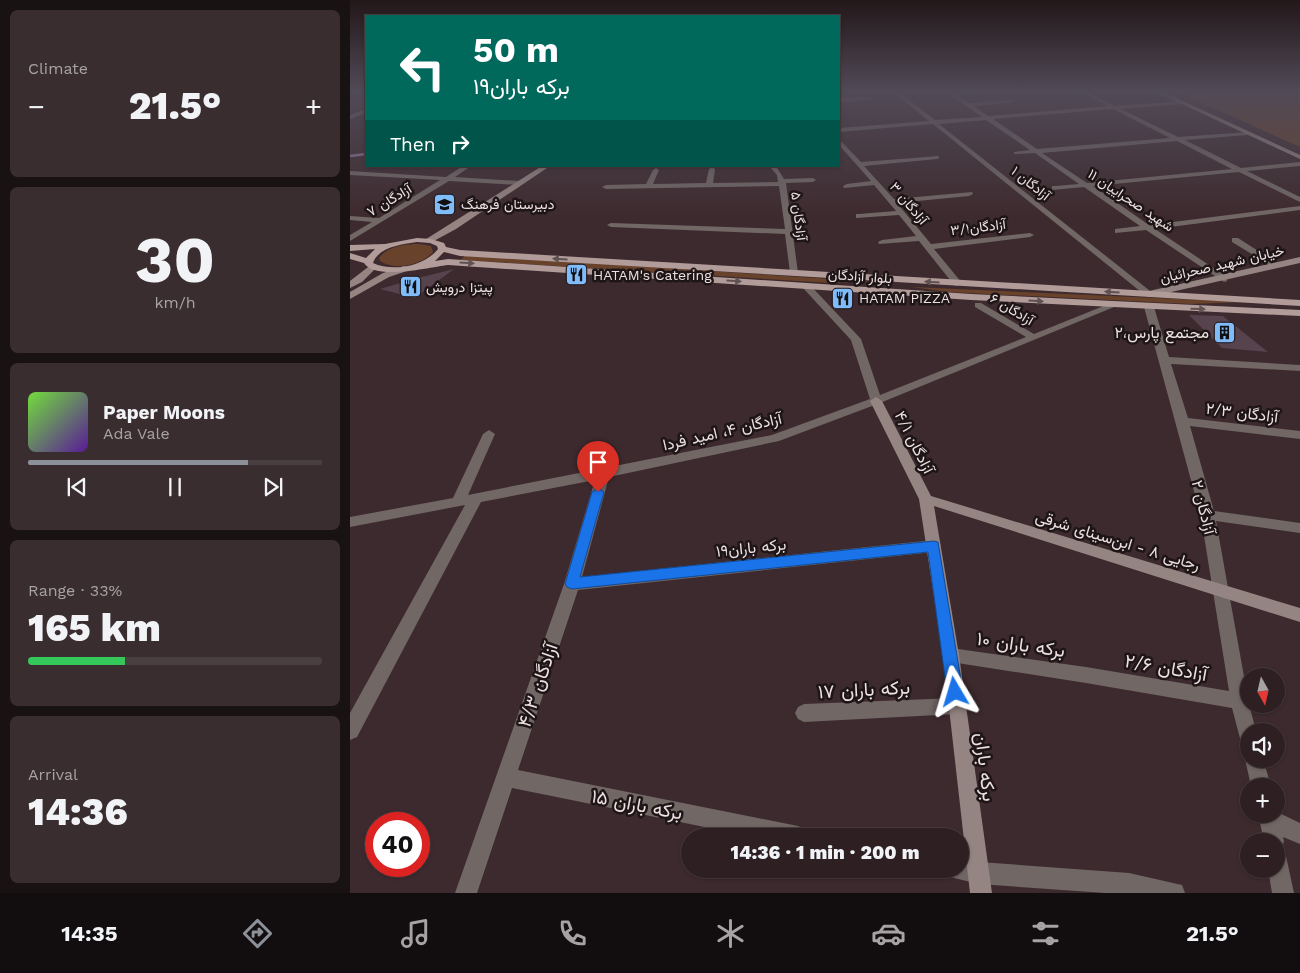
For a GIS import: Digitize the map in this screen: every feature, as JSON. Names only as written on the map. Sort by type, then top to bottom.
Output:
[{"type":"main road","points":[[350,248],[366,248],[428,240],[441,245],[442,249],[435,258],[418,266],[404,269],[381,270],[350,256]]},
{"type":"main road","points":[[370,264],[377,251],[392,245]]},
{"type":"main road","name":"بلوار آزادگان","points":[[442,249],[460,253],[1300,303]]},
{"type":"main road","name":"بلوار آزادگان","points":[[418,266],[448,262],[894,292],[1149,307],[1300,313]]},
{"type":"main road","points":[[894,292],[895,280]]},
{"type":"main road","points":[[1251,300],[1260,311]]},
{"type":"main road","points":[[1274,302],[1282,312]]},
{"type":"street","name":"آزادگان ۱","points":[[948,134],[1149,294]]},
{"type":"street","name":"شهید صحراییان ۱۱","points":[[1011,134],[1224,279]]},
{"type":"street","points":[[1167,134],[1300,200]]},
{"type":"street","points":[[1016,153],[1239,134]]},
{"type":"street","points":[[1248,134],[1300,157]]},
{"type":"street","points":[[1264,134],[1300,150]]},
{"type":"street","name":"آزادگان ۳","points":[[840,142],[853,161],[892,201],[957,283]]},
{"type":"street","points":[[853,161],[937,157]]},
{"type":"street","points":[[1055,188],[1300,164]]},
{"type":"street","name":"آزادگان ۷","points":[[350,238],[466,167]]},
{"type":"street","points":[[428,240],[453,227],[545,167]]},
{"type":"street","name":"آزادگان ۵","points":[[773,167],[780,175],[782,182],[794,273]]},
{"type":"street","points":[[709,185],[712,169]]},
{"type":"street","points":[[649,186],[656,170]]},
{"type":"street","points":[[350,172],[520,183]]},
{"type":"street","points":[[606,187],[813,180]]},
{"type":"street","points":[[847,186],[876,184]]},
{"type":"street","points":[[892,201],[969,194]]},
{"type":"street","points":[[1118,231],[1300,208]]},
{"type":"street","points":[[859,216],[901,213]]},
{"type":"street","points":[[350,218],[380,220]]},
{"type":"street","points":[[611,225],[789,232]]},
{"type":"street","name":"آزادگان۳/۱","points":[[929,247],[1030,235]]},
{"type":"street","points":[[882,242],[922,238]]},
{"type":"street","points":[[1235,240],[1276,265]]},
{"type":"street","name":"خیابان شهید صحرائیان","points":[[1149,294],[1224,279],[1300,260]]},
{"type":"street","points":[[350,285],[359,280],[370,264]]},
{"type":"street","points":[[350,296],[386,275],[404,269]]},
{"type":"street","points":[[806,286],[856,339],[876,401]]},
{"type":"street","name":"آزادگان ۶","points":[[978,304],[1033,338]]},
{"type":"street","name":"آزادگان ۴، امید فردا","points":[[350,522],[604,474],[775,438],[876,401],[1114,305]]},
{"type":"street","name":"آزادگان ۲","points":[[1149,307],[1207,515],[1223,591],[1238,701],[1244,723]]},
{"type":"street","points":[[1164,360],[1300,368]]},
{"type":"street","name":"آزادگان ۴/۱","points":[[876,401],[926,499]]},
{"type":"street","name":"آزادگان ۲/۳","points":[[1181,421],[1300,435]]},
{"type":"street","points":[[458,501],[489,434]]},
{"type":"street","name":"آزادگان ۴/۳","points":[[466,893],[572,584],[604,474]]},
{"type":"street","points":[[350,730],[476,498]]},
{"type":"street","name":"برکه باران","points":[[926,499],[951,655],[972,878]]},
{"type":"street","name":"رجایی ۸ - ابن‌سینای شرقی","points":[[926,499],[1300,615]]},
{"type":"street","points":[[1207,515],[1300,528]]},
{"type":"street","name":"برکه باران۱۹","points":[[572,584],[934,546]]},
{"type":"street","name":"برکه باران ۱۰","points":[[951,655],[1086,675]]},
{"type":"street","name":"آزادگان ۲/۶","points":[[1086,675],[1238,701]]},
{"type":"street","name":"برکه باران ۱۷","points":[[804,714],[957,706]]},
{"type":"street","name":"برکه باران ۱۵","points":[[506,777],[758,828]]},
{"type":"street","points":[[1281,823],[1300,834]]},
{"type":"street","points":[[972,878],[1129,884],[1174,893]]},
{"type":"street","points":[[1280,878],[1283,893]]},
{"type":"shaded area","points":[[1270,134],[1300,134],[1300,147]]},
{"type":"shaded area","points":[[419,244],[431,246],[433,252],[428,257],[408,265],[393,266],[380,261],[379,258],[392,248]]},
{"type":"shaded area","points":[[466,255],[877,282],[831,283],[460,260]]},
{"type":"shaded area","points":[[912,287],[1245,302],[1191,304],[948,292]]},
{"type":"building","name":"پیتزا درویش","points":[[454,269],[415,298],[380,289],[414,279]]},
{"type":"building","name":"۲،مجتمع پارس","points":[[1189,315],[1223,316],[1268,352],[1222,348]]},
{"type":"waterway","points":[[350,156],[365,154]]},
{"type":"place","name":"دبیرستان فرهنگ","points":[[445,204]]},
{"type":"place","name":"HATAM's Catering","points":[[577,275]]},
{"type":"place","name":"پیتزا درویش","points":[[410,287]]},
{"type":"place","name":"HATAM PIZZA","points":[[843,298]]},
{"type":"place","name":"۲،مجتمع پارس","points":[[1225,332]]},
{"type":"route","points":[[598,492],[572,584],[934,546],[955,692]]}]
